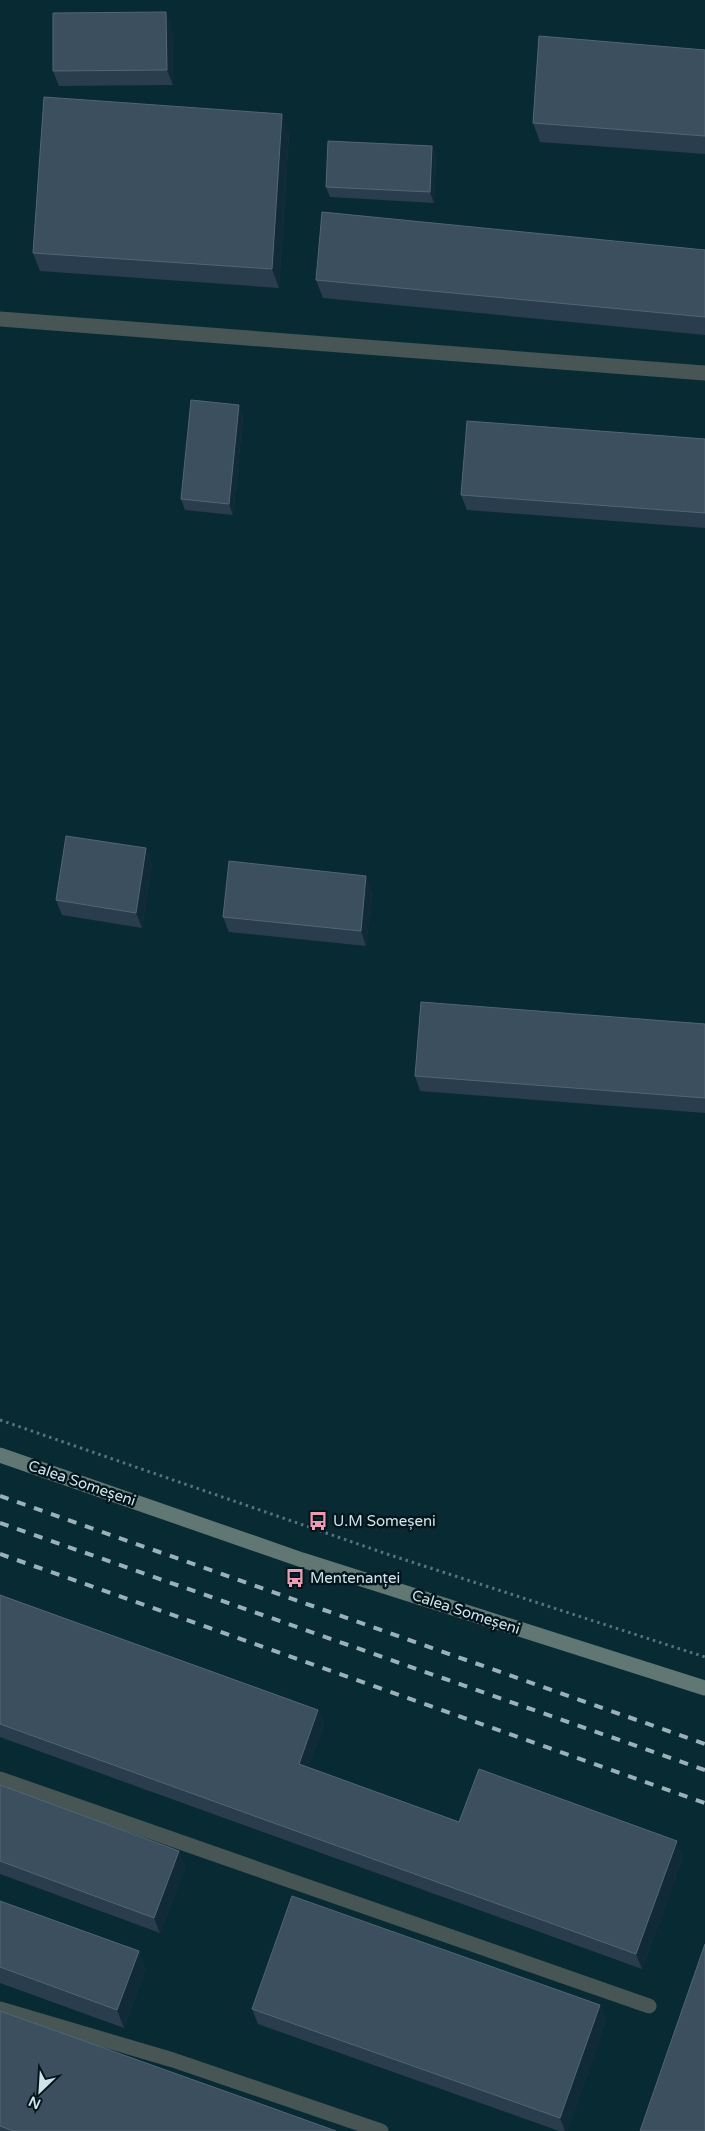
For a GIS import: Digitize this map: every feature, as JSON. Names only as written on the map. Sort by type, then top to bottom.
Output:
[{"type":"main road","name":"Calea Someșeni","points":[[0,1455],[302,1560],[705,1688]]},
{"type":"street","points":[[0,319],[705,373]]},
{"type":"street","points":[[0,1779],[650,2006]]},
{"type":"street","points":[[0,2009],[173,2060],[381,2131]]},
{"type":"path","points":[[0,1420],[384,1553],[705,1657]]},
{"type":"shaded area","points":[[0,0],[705,0],[705,2131],[0,2131]]},
{"type":"building","points":[[166,12],[167,70],[53,71],[53,13]]},
{"type":"building","points":[[539,36],[705,50],[705,136],[533,123]]},
{"type":"building","points":[[44,97],[282,114],[272,269],[33,253]]},
{"type":"building","points":[[328,141],[432,146],[430,192],[326,187]]},
{"type":"building","points":[[322,212],[705,250],[705,317],[316,280]]},
{"type":"building","points":[[191,400],[239,405],[229,504],[181,499]]},
{"type":"building","points":[[467,421],[705,439],[705,513],[461,495]]},
{"type":"building","points":[[66,836],[146,848],[136,913],[56,900]]},
{"type":"building","points":[[229,861],[366,876],[361,931],[223,917]]},
{"type":"building","points":[[421,1002],[705,1024],[705,1098],[415,1076]]},
{"type":"building","points":[[0,1595],[318,1710],[299,1764],[459,1822],[479,1769],[677,1841],[636,1954],[0,1724]]},
{"type":"building","points":[[0,1785],[179,1851],[154,1918],[0,1861]]},
{"type":"building","points":[[292,1896],[600,2005],[560,2118],[252,2009]]},
{"type":"building","points":[[0,1901],[139,1951],[117,2010],[0,1967]]},
{"type":"building","points":[[705,1944],[705,2131],[640,2131]]},
{"type":"building","points":[[0,2011],[336,2131],[14,2131],[0,2126]]},
{"type":"railway","points":[[0,1496],[705,1744]]},
{"type":"railway","points":[[0,1523],[705,1770]]},
{"type":"railway","points":[[0,1554],[705,1803]]},
{"type":"place","name":"U.M Someșeni","points":[[318,1521]]},
{"type":"place","name":"Mentenanței","points":[[295,1578]]}]
